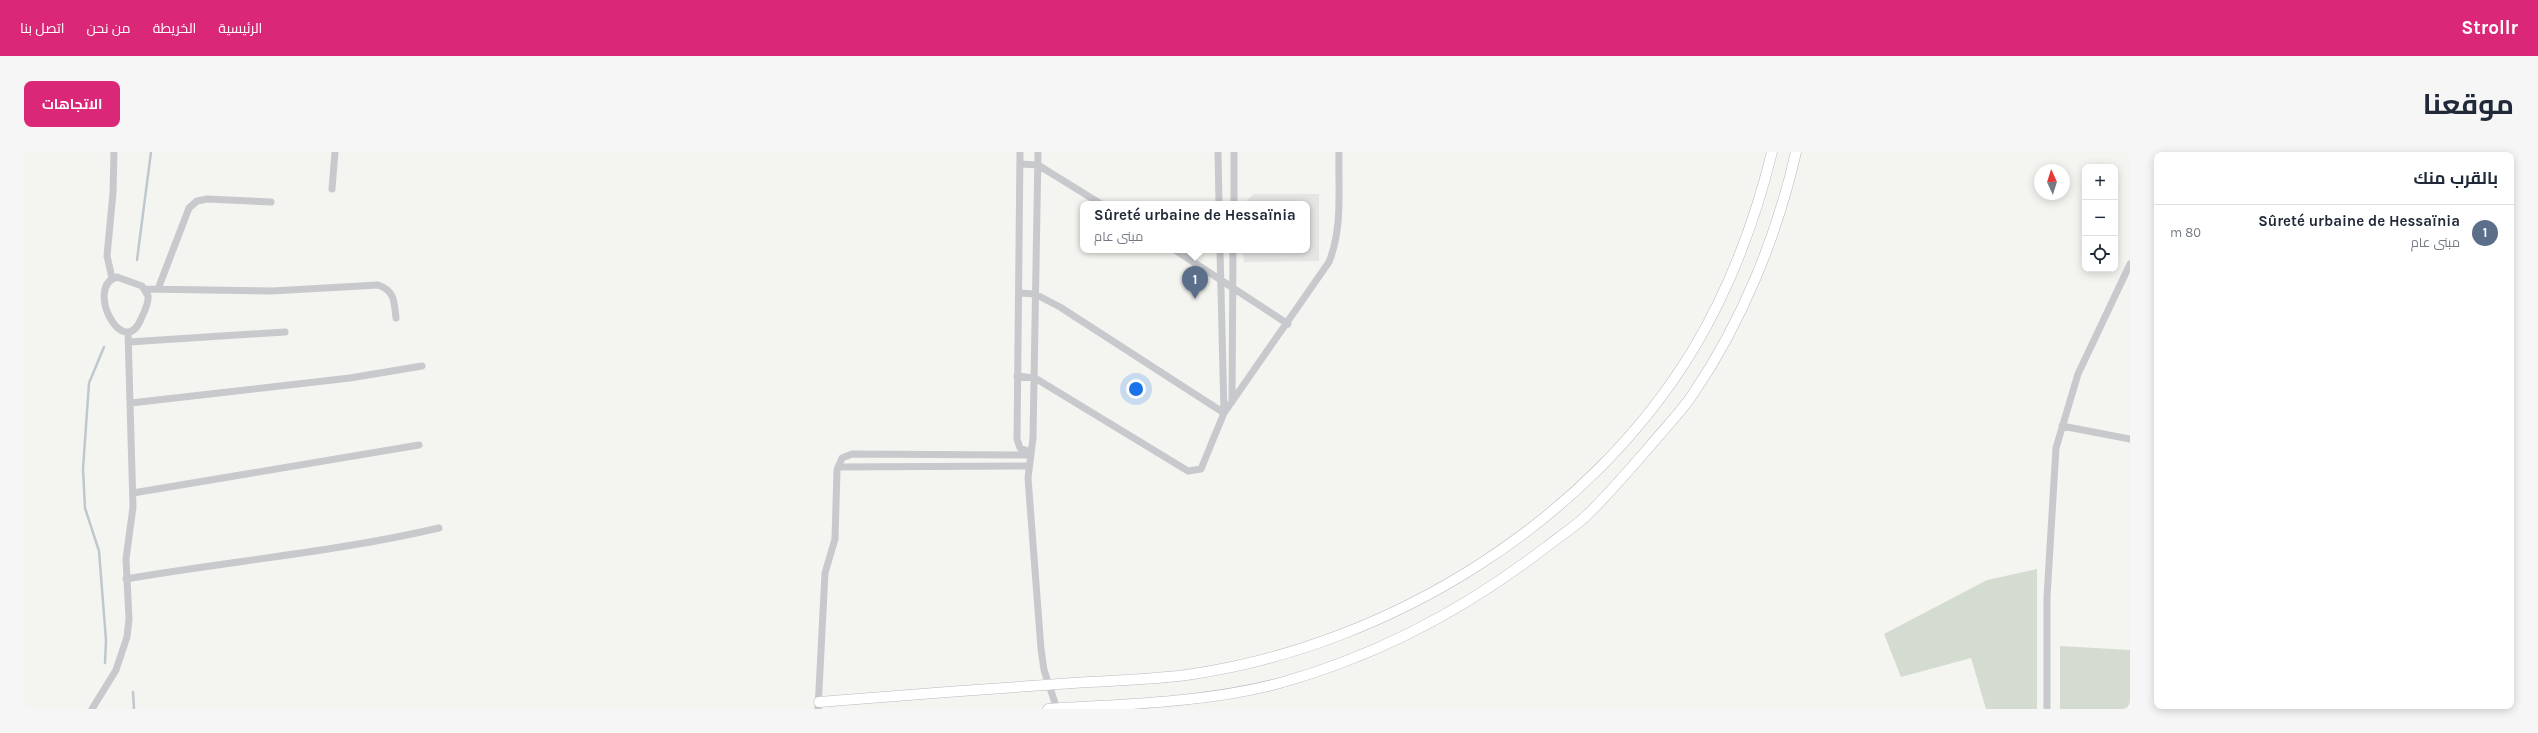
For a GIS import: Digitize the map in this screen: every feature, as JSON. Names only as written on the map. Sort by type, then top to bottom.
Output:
[{"type":"street","points":[[112,278],[107,256],[113,193],[114,152]]},
{"type":"street","points":[[332,189],[335,152]]},
{"type":"street","points":[[1020,152],[1017,442],[1020,448],[1030,453]]},
{"type":"street","points":[[1038,152],[1035,378],[1033,438],[1028,466],[1041,649],[1054,709],[1185,700],[1224,695],[1280,682],[1340,662],[1412,633],[1474,599],[1533,557],[1585,517],[1621,480],[1693,396],[1725,342],[1758,272],[1788,187],[1796,152]]},
{"type":"street","points":[[1218,152],[1219,201]]},
{"type":"street","points":[[1234,152],[1234,201]]},
{"type":"street","points":[[1017,376],[1035,378],[1188,471],[1201,470],[1224,413],[1288,324],[1329,262],[1336,245],[1340,225],[1338,152]]},
{"type":"street","points":[[1030,453],[848,454],[840,460],[838,467],[836,530],[824,577],[819,705],[1192,674],[1263,659],[1324,643],[1389,616],[1497,554],[1552,511],[1609,458],[1656,403],[1694,349],[1724,293],[1752,228],[1772,152]]},
{"type":"street","points":[[1020,164],[1038,165],[1096,201]]},
{"type":"street","points":[[158,290],[189,208],[196,201],[207,199],[271,202]]},
{"type":"street","points":[[1180,253],[1288,324]]},
{"type":"street","points":[[1220,253],[1224,413]]},
{"type":"street","points":[[1232,402],[1233,253]]},
{"type":"street","points":[[2047,709],[2048,589],[2056,448],[2078,374],[2130,264]]},
{"type":"street","points":[[128,333],[120,331],[115,326],[106,306],[104,290],[109,280],[112,278],[121,277],[145,289],[158,290],[272,291],[378,285],[388,288],[394,295],[396,318]]},
{"type":"street","points":[[128,333],[139,324],[148,304],[148,296],[145,289]]},
{"type":"street","points":[[1019,293],[1035,294],[1060,307],[1224,413]]},
{"type":"street","points":[[129,342],[285,332]]},
{"type":"street","points":[[92,709],[116,670],[123,654],[128,620],[126,559],[133,494],[128,333]]},
{"type":"street","points":[[131,403],[350,378],[422,366]]},
{"type":"street","points":[[1224,402],[1232,402]]},
{"type":"street","points":[[2062,426],[2130,439]]},
{"type":"street","points":[[133,494],[419,445]]},
{"type":"street","points":[[943,467],[944,454]]},
{"type":"street","points":[[838,467],[1028,466]]},
{"type":"street","points":[[126,580],[199,566],[329,550],[439,528]]},
{"type":"shaded area","points":[[1254,194],[1319,194],[1319,261],[1244,262],[1243,253],[1310,253],[1310,201],[1246,201]]},
{"type":"shaded area","points":[[2037,569],[2037,709],[1986,709],[1971,658],[1901,677],[1884,634],[1987,580]]},
{"type":"shaded area","points":[[2060,646],[2130,650],[2130,709],[2060,709]]},
{"type":"waterway","points":[[137,260],[151,152]]},
{"type":"waterway","points":[[104,347],[89,383],[83,469],[85,508],[99,551],[106,640],[105,663]]},
{"type":"waterway","points":[[133,692],[134,709]]},
{"type":"place","name":"Sûreté urbaine de Hessaïnia","points":[[1195,299]]}]
